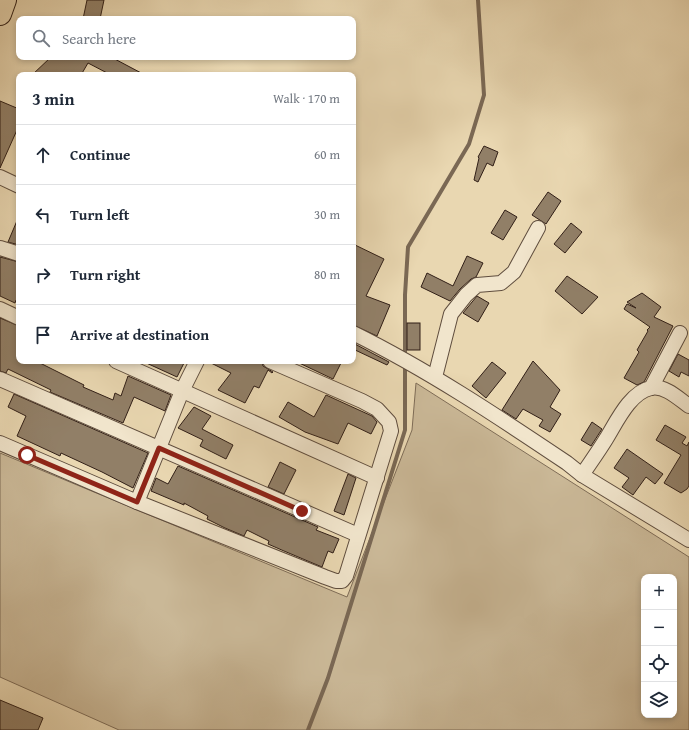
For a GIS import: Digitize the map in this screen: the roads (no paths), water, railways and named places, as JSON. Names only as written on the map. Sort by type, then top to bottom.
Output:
[{"type":"highway","points":[[0,14],[5,0]]},
{"type":"street","points":[[0,177],[16,185]]},
{"type":"street","points":[[431,375],[451,314],[466,294],[477,285],[501,283],[514,272],[538,228]]},
{"type":"street","points":[[0,248],[16,253]]},
{"type":"street","points":[[0,309],[16,317]]},
{"type":"street","points":[[651,388],[680,333]]},
{"type":"street","points":[[356,334],[431,375],[554,454],[582,475],[689,540]]},
{"type":"street","points":[[123,364],[377,478]]},
{"type":"street","points":[[137,502],[182,391],[195,364]]},
{"type":"street","points":[[0,443],[137,502],[336,581],[342,581],[346,576],[391,431],[389,422],[383,415],[362,401],[277,364]]},
{"type":"street","points":[[0,379],[358,535]]},
{"type":"street","points":[[582,475],[606,439],[620,414],[640,393],[651,388],[659,388],[674,394],[689,406]]},
{"type":"waterway","points":[[405,357],[405,295],[408,247],[469,144],[484,95],[478,0]]},
{"type":"waterway","points":[[308,730],[328,678],[405,430],[405,364]]}]
